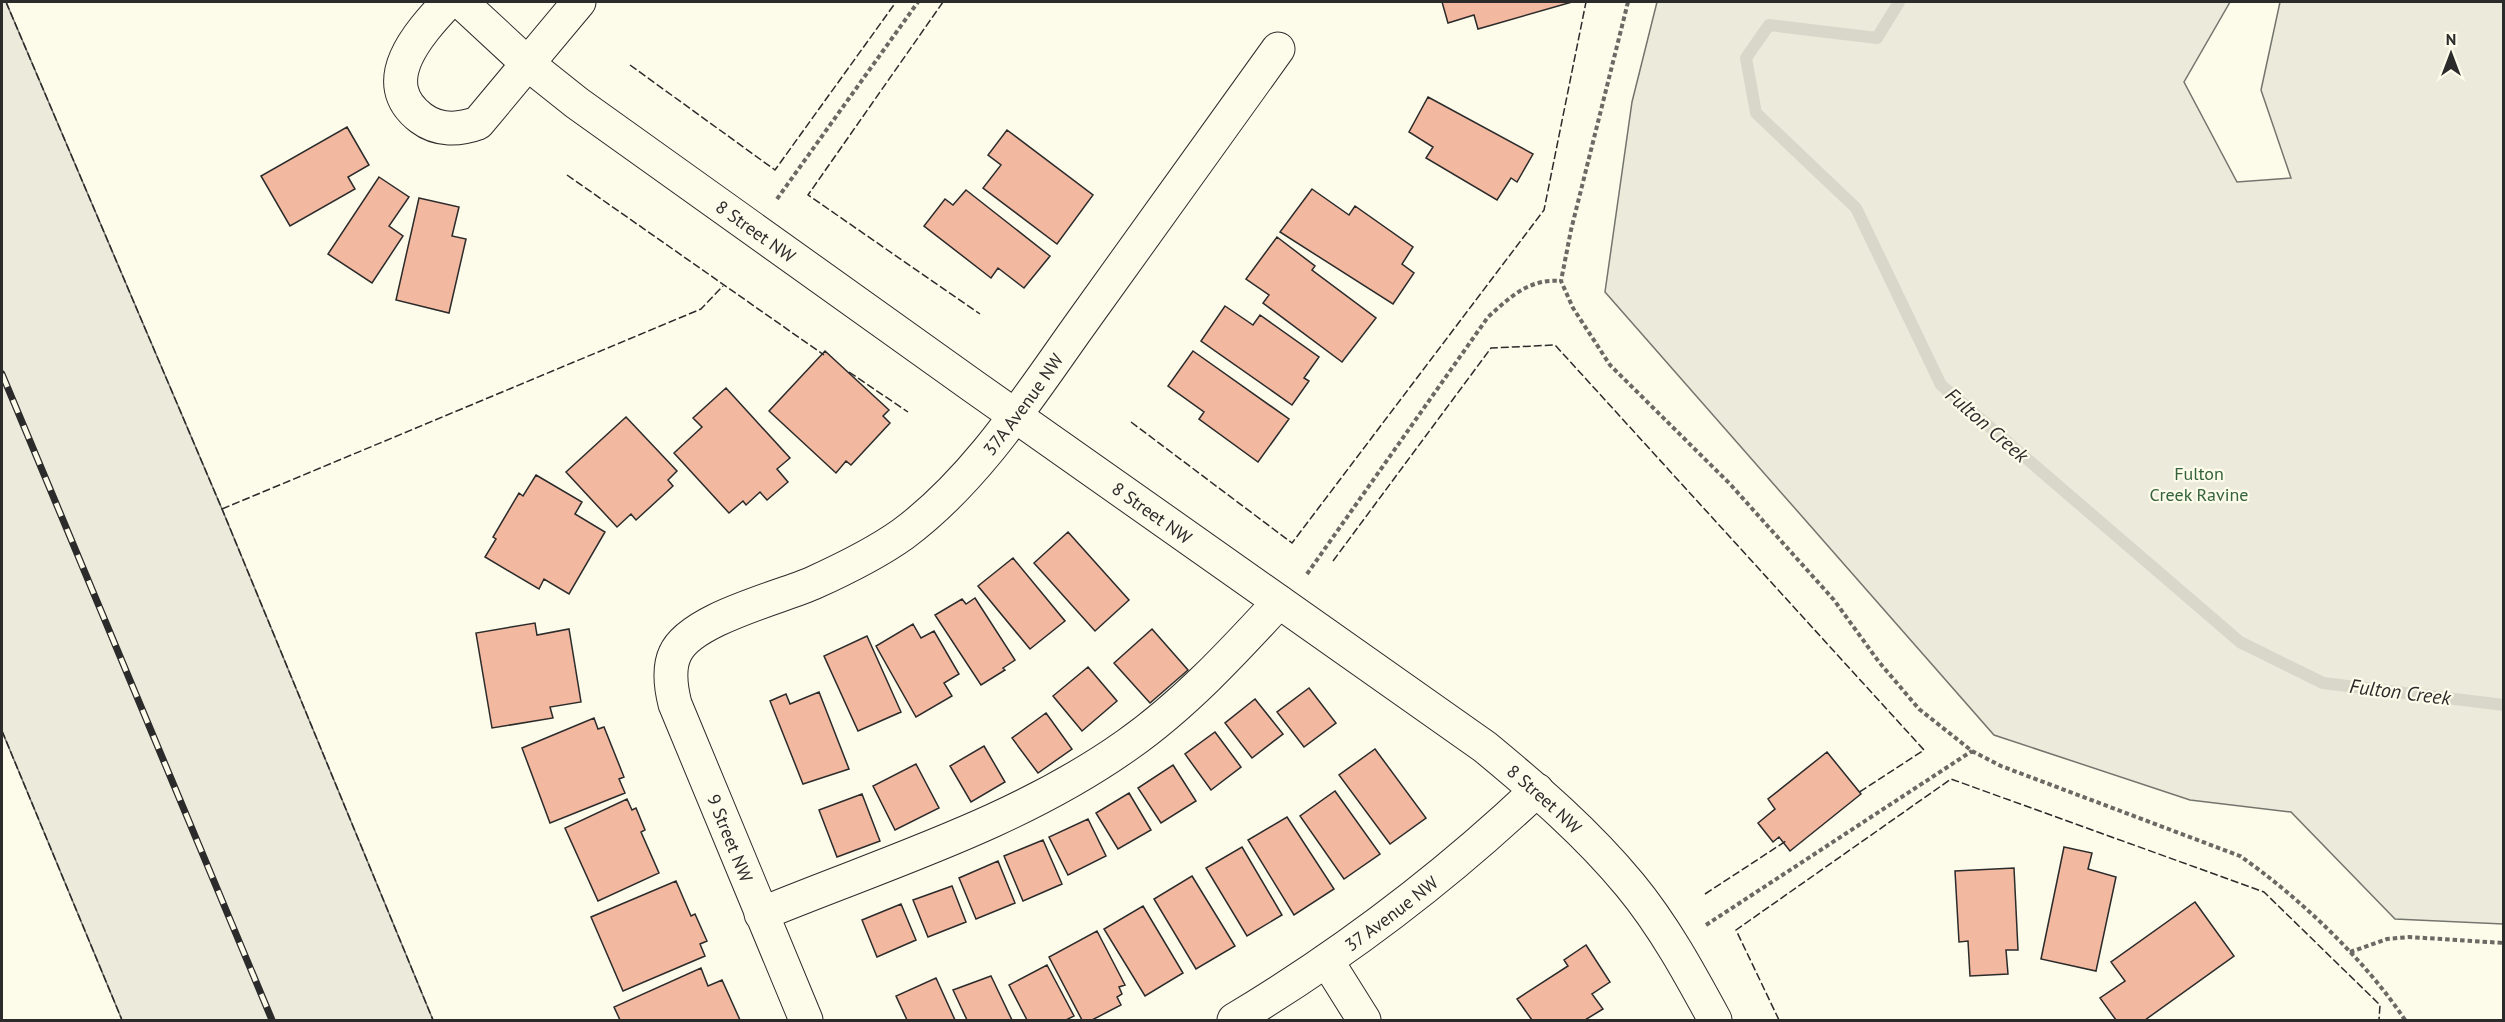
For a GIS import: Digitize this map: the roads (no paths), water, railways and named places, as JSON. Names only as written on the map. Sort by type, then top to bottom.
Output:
[{"type":"street","points":[[448,2],[428,23],[407,54],[401,73],[400,89],[408,108],[428,123],[448,128],[478,123],[579,2]]},
{"type":"street","name":"8 Street NW","points":[[461,2],[528,64],[577,103],[1014,416],[1465,732],[1537,790],[1589,838],[1631,886],[1672,947],[1715,1020]]},
{"type":"street","name":"37A Avenue NW","points":[[675,652],[698,629],[714,620],[773,599],[845,569],[903,534],[958,485],[1014,416],[1278,49]]},
{"type":"street","points":[[761,914],[964,833],[1079,777],[1128,744],[1190,695],[1279,602]]},
{"type":"street","name":"9 Street NW","points":[[675,652],[671,671],[675,704],[806,1020]]},
{"type":"street","name":"37 Avenue NW","points":[[1234,1020],[1327,961],[1390,917],[1436,880],[1537,790]]},
{"type":"street","points":[[1327,961],[1364,1020]]},
{"type":"waterway","name":"Fulton Creek","points":[[1899,2],[1877,38],[1769,25],[1746,58],[1756,113],[1856,208],[1941,385],[2240,642],[2323,683],[2504,705]]},
{"type":"railway","points":[[2,374],[272,1020]]},
{"type":"park label","name":"Fulton Creek Ravine","points":[[2199,483]]}]
